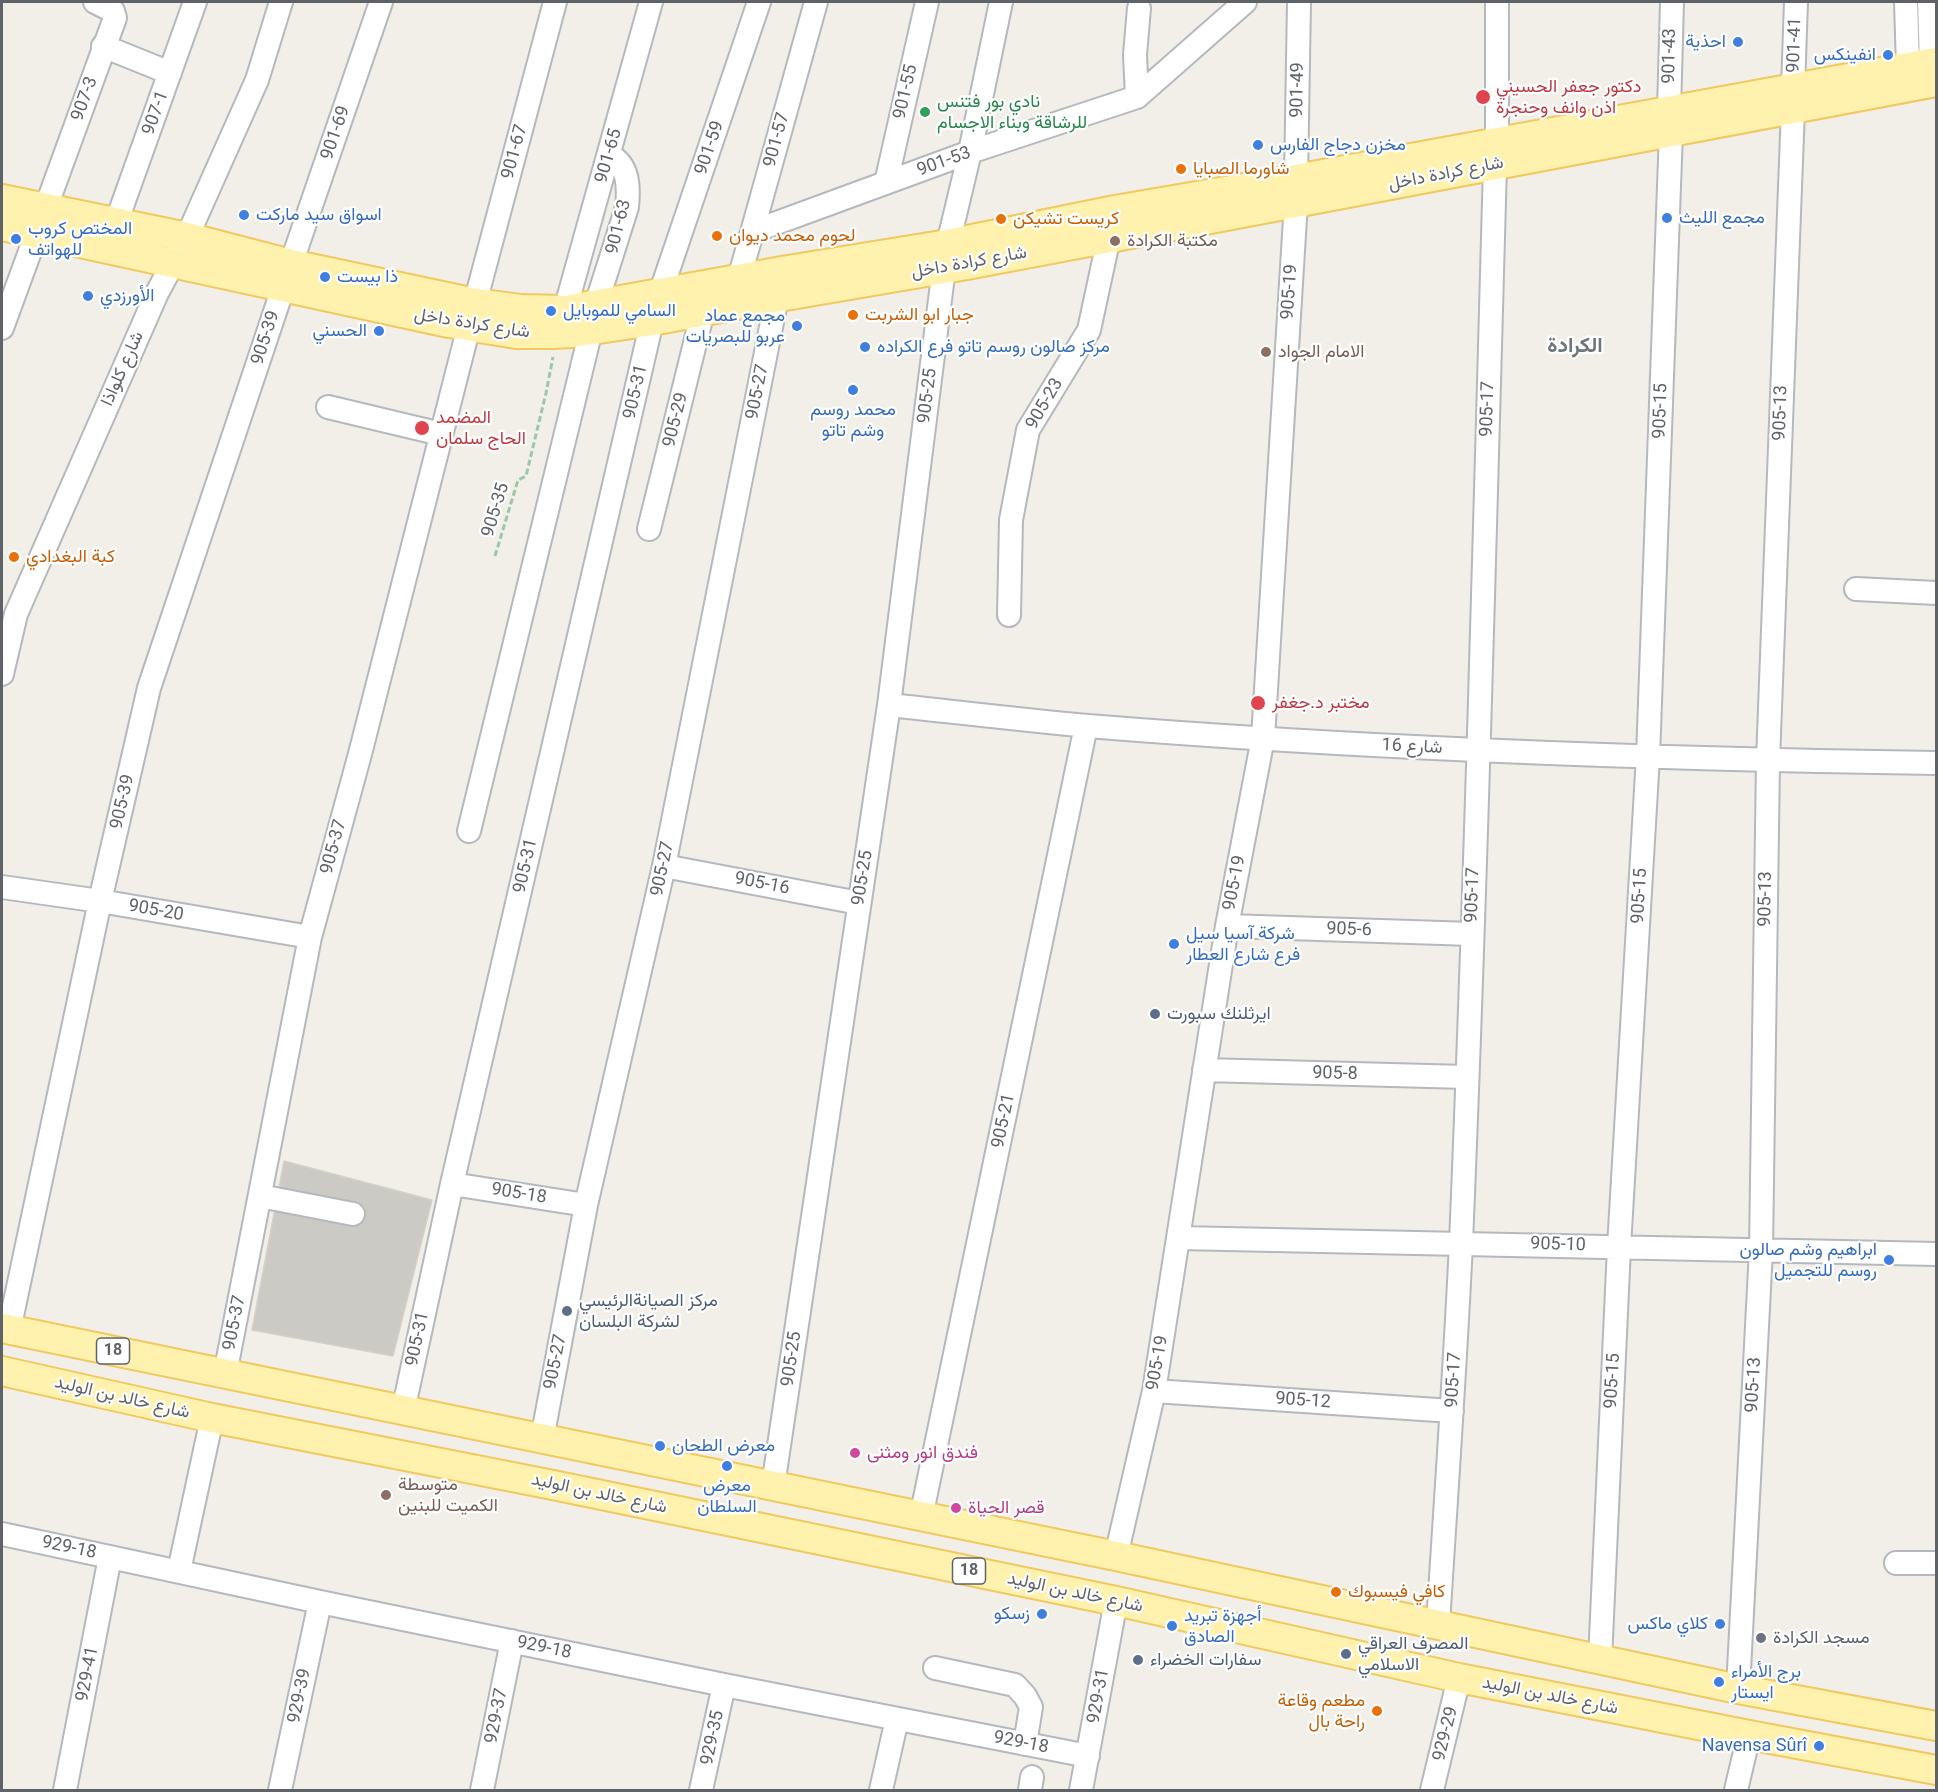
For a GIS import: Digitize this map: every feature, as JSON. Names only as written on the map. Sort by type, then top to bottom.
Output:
[{"type":"main road","name":"شارع كرادة داخل","points":[[593,318],[660,294],[739,279],[1109,237],[1296,191],[1793,98],[1928,69]]},
{"type":"main road","name":"شارع كرادة داخل","points":[[2,226],[172,264],[287,276],[472,315],[521,309],[559,322],[593,318],[652,321],[777,297],[946,256],[1114,210],[1296,191]]},
{"type":"main road","name":"شارع كرادة داخل","points":[[2,199],[187,237],[287,276]]},
{"type":"main road","name":"18","points":[[5,1329],[1116,1556],[1738,1689],[1936,1726]]},
{"type":"main road","name":"شارع خالد بن الوليد","points":[[2,1371],[212,1419],[554,1485],[1116,1601],[1459,1677],[1749,1736],[1936,1770]]},
{"type":"street","name":"907-3","points":[[46,207],[115,18],[113,11],[95,2]]},
{"type":"street","name":"907-1","points":[[116,224],[195,2]]},
{"type":"street","name":"شارع كلواذا","points":[[2,674],[16,614],[157,293],[187,237],[257,80],[281,2]]},
{"type":"street","name":"901-69","points":[[287,276],[381,2]]},
{"type":"street","name":"901-67","points":[[472,315],[555,2]]},
{"type":"street","name":"901-65","points":[[559,322],[609,155],[651,2]]},
{"type":"street","name":"901-59","points":[[660,294],[759,2]]},
{"type":"street","name":"901-57","points":[[739,279],[816,2]]},
{"type":"street","name":"901-55","points":[[886,183],[927,2]]},
{"type":"street","name":"905-25","points":[[773,1486],[889,705],[946,256],[1001,2]]},
{"type":"street","name":"901-53","points":[[752,231],[970,152],[1137,97],[1245,2]]},
{"type":"street","name":"901-49","points":[[1296,191],[1299,2]]},
{"type":"street","name":"905-17","points":[[1438,1624],[1461,1243],[1479,750],[1496,154],[1497,2]]},
{"type":"street","name":"901-43","points":[[1670,121],[1671,2]]},
{"type":"street","name":"901-41","points":[[1793,98],[1796,2]]},
{"type":"street","points":[[1906,2],[1928,69]]},
{"type":"street","points":[[1928,69],[1929,2]]},
{"type":"street","points":[[1137,97],[1135,55],[1139,8]]},
{"type":"street","points":[[104,46],[170,73]]},
{"type":"street","name":"905-13","points":[[1738,1689],[1761,1250],[1768,760],[1793,98]]},
{"type":"street","name":"905-15","points":[[1600,1660],[1619,1247],[1648,756],[1670,121]]},
{"type":"street","name":"901-63","points":[[593,318],[627,207],[625,172],[619,161],[609,155]]},
{"type":"street","name":"905-19","points":[[1116,1556],[1154,1391],[1227,926],[1263,738],[1296,191]]},
{"type":"street","points":[[2,328],[36,234]]},
{"type":"street","name":"905-23","points":[[1009,615],[1011,520],[1028,430],[1089,330],[1109,237]]},
{"type":"street","name":"905-39","points":[[5,1329],[149,688],[287,276]]},
{"type":"street","name":"905-27","points":[[542,1439],[586,1204],[664,866],[777,297]]},
{"type":"street","name":"905-29","points":[[649,529],[703,311]]},
{"type":"street","name":"905-37","points":[[225,1374],[310,937],[363,743],[472,315]]},
{"type":"street","points":[[469,831],[593,318]]},
{"type":"street","name":"905-31","points":[[403,1411],[452,1184],[652,321]]},
{"type":"street","points":[[328,407],[441,434]]},
{"type":"street","points":[[1856,589],[1936,593]]},
{"type":"street","name":"شارع 16","points":[[889,705],[1086,726],[1479,750],[1936,763]]},
{"type":"street","name":"905-21","points":[[921,1516],[1086,726]]},
{"type":"street","name":"905-16","points":[[664,866],[859,903]]},
{"type":"street","name":"905-20","points":[[2,887],[100,901],[310,937]]},
{"type":"street","name":"905-6","points":[[1227,926],[1472,934]]},
{"type":"street","name":"905-8","points":[[1204,1070],[1466,1077]]},
{"type":"street","name":"905-18","points":[[452,1184],[586,1204]]},
{"type":"street","points":[[260,1196],[353,1214]]},
{"type":"street","name":"905-10","points":[[1179,1238],[1936,1254]]},
{"type":"street","name":"905-12","points":[[1154,1391],[1452,1411]]},
{"type":"street","points":[[179,1571],[212,1419]]},
{"type":"street","name":"929-18","points":[[2,1534],[724,1685],[1088,1756]]},
{"type":"street","name":"929-41","points":[[65,1791],[110,1557]]},
{"type":"street","points":[[1896,1563],[1936,1563]]},
{"type":"street","name":"929-31","points":[[1081,1791],[1116,1601]]},
{"type":"street","name":"929-39","points":[[280,1791],[320,1602]]},
{"type":"street","name":"929-37","points":[[482,1791],[512,1641]]},
{"type":"street","points":[[935,1668],[1015,1685],[1031,1707],[1025,1744]]},
{"type":"street","name":"929-29","points":[[1432,1791],[1459,1677]]},
{"type":"street","name":"929-35","points":[[701,1791],[724,1685]]},
{"type":"street","points":[[881,1791],[897,1719]]},
{"type":"street","points":[[1736,1791],[1749,1736]]},
{"type":"path","name":"905-35","points":[[495,556],[518,480],[526,476],[546,393],[559,322]]},
{"type":"building","points":[[284,1161],[432,1200],[393,1356],[252,1330]]},
{"type":"place","name":"احذية","points":[[1738,42]]},
{"type":"place","name":"انفينكس","points":[[1888,55]]},
{"type":"place","name":"دكتور جعفر الحسيني اذن وانف وحنجرة","points":[[1483,97]]},
{"type":"place","name":"نادي بور فتنس للرشاقة وبناء الاجسام","points":[[925,112]]},
{"type":"place","name":"مخزن دجاج الفارس","points":[[1258,145]]},
{"type":"place","name":"شاورما الصبايا","points":[[1181,169]]},
{"type":"place","name":"اسواق سيد ماركت","points":[[244,215]]},
{"type":"place","name":"مجمع الليث","points":[[1667,218]]},
{"type":"place","name":"كريست تشيكن","points":[[1001,219]]},
{"type":"place","name":"لحوم محمد ديوان","points":[[717,236]]},
{"type":"place","name":"المختص كروب للهواتف","points":[[16,239]]},
{"type":"place","name":"مكتبة الكرادة","points":[[1115,241]]},
{"type":"place","name":"ذا بيست","points":[[325,277]]},
{"type":"place","name":"الأورزدي","points":[[88,296]]},
{"type":"place","name":"السامي للموبايل","points":[[551,311]]},
{"type":"place","name":"جبار ابو الشربت","points":[[853,315]]},
{"type":"place","name":"مجمع عماد عربو للبصريات","points":[[797,326]]},
{"type":"place","name":"الحسني","points":[[379,331]]},
{"type":"place","name":"مركز صالون روسم تاتو فرع الكراده","points":[[865,347]]},
{"type":"place","name":"الامام الجواد","points":[[1266,352]]},
{"type":"place","name":"محمد روسم وشم تاتو","points":[[853,390]]},
{"type":"place","name":"المضمد الحاج سلمان","points":[[422,428]]},
{"type":"place","name":"كبة البغدادي","points":[[14,557]]},
{"type":"place","name":"مختبر د.جغفر","points":[[1258,703]]},
{"type":"place","name":"شركة آسيا سيل فرع شارع العطار","points":[[1174,944]]},
{"type":"place","name":"ايرثلنك سبورت","points":[[1155,1014]]},
{"type":"place","name":"ابراهيم وشم صالون روسم للتجميل","points":[[1889,1260]]},
{"type":"place","name":"مركز الصيانةالرئيسي لشركة البلسان","points":[[567,1311]]},
{"type":"place","name":"معرض الطحان","points":[[660,1446]]},
{"type":"place","name":"فندق انور ومثنى","points":[[855,1453]]},
{"type":"place","name":"معرض السلطان","points":[[727,1466]]},
{"type":"place","name":"متوسطة الكميت للبنين","points":[[386,1495]]},
{"type":"place","name":"قصر الحياة","points":[[956,1508]]},
{"type":"place","name":"كافي فيسبوك","points":[[1336,1592]]},
{"type":"place","name":"زسكو","points":[[1042,1614]]},
{"type":"place","name":"كلاي ماكس","points":[[1720,1624]]},
{"type":"place","name":"أجهزة تبريد الصادق","points":[[1172,1626]]},
{"type":"place","name":"مسجد الكرادة","points":[[1761,1638]]},
{"type":"place","name":"المصرف العراقي الاسلامي","points":[[1346,1654]]},
{"type":"place","name":"سفارات الخضراء","points":[[1138,1660]]},
{"type":"place","name":"برج الأمراء ايستار","points":[[1719,1682]]},
{"type":"place","name":"مطعم وقاعة راحة بال","points":[[1377,1711]]},
{"type":"place","name":"Navensa Sûrî","points":[[1819,1746]]},
{"type":"district","name":"الكرادة","points":[[1575,347]]}]
